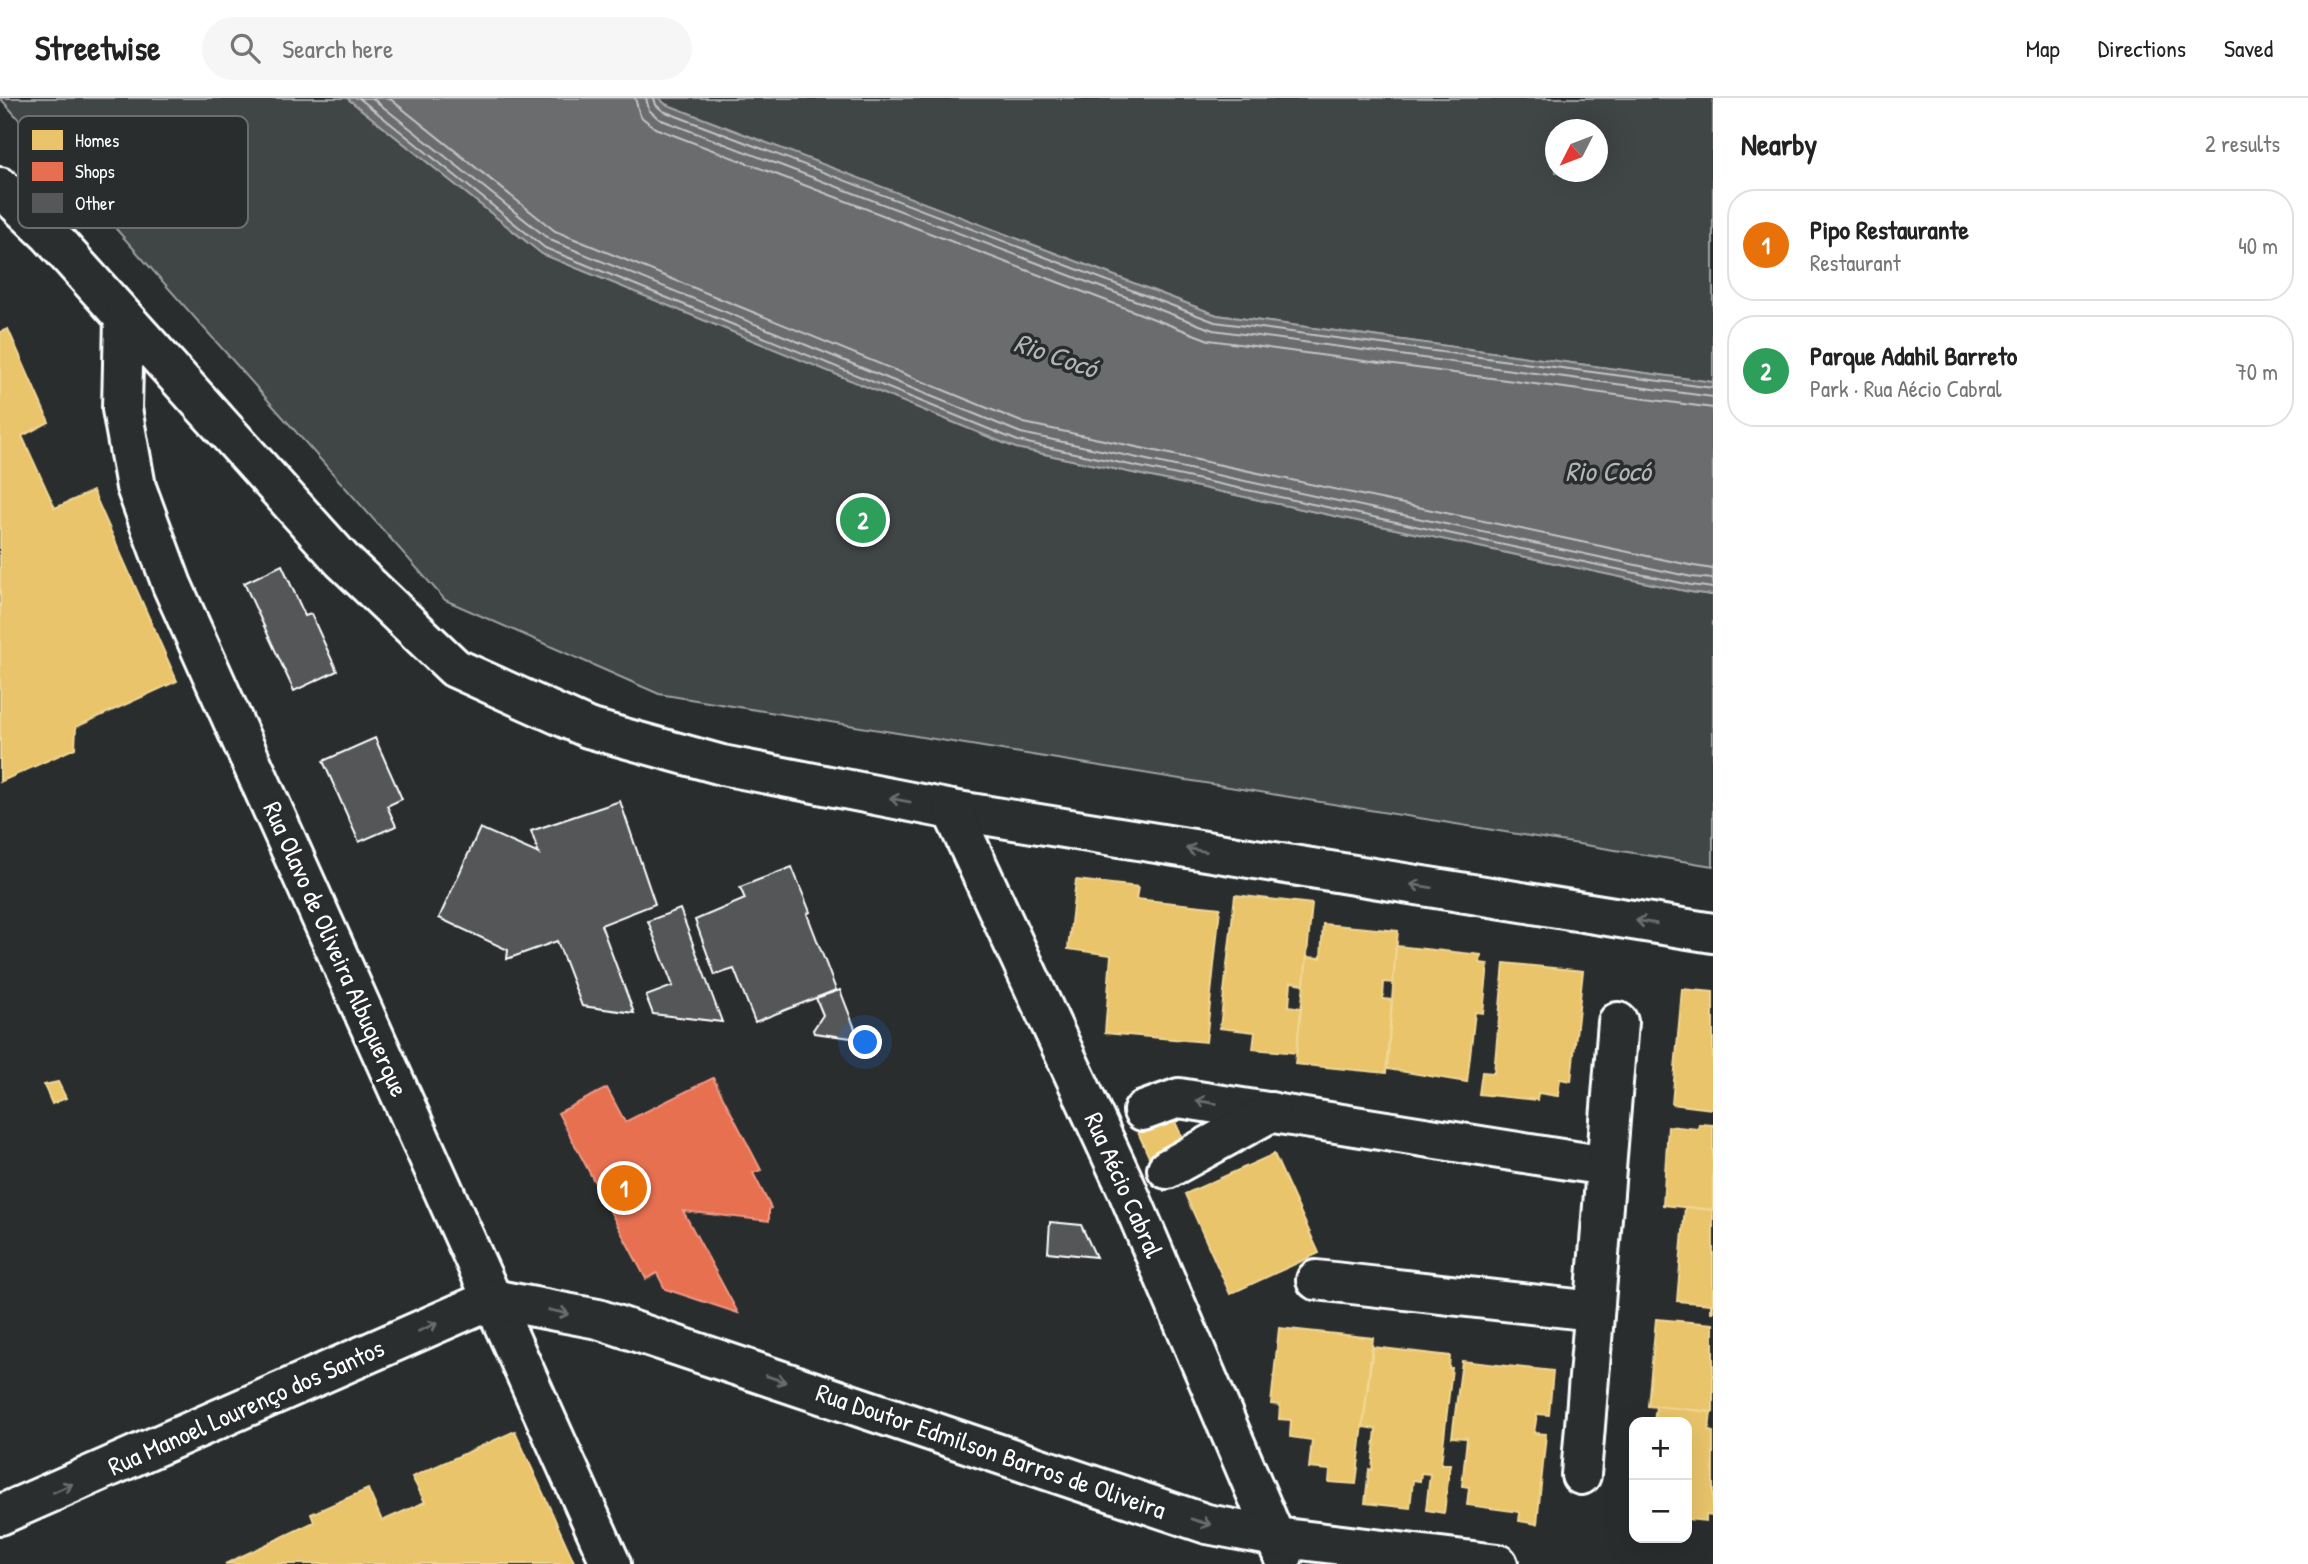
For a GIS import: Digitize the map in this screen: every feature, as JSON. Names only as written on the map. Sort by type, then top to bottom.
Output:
[{"type":"street","points":[[0,187],[18,204]]},
{"type":"street","points":[[43,228],[342,560],[455,668],[588,728],[722,765],[953,810],[1713,933]]},
{"type":"street","name":"Rua Olavo de Oliveira Albuquerque","points":[[124,318],[122,409],[136,487],[172,585],[611,1564]]},
{"type":"street","name":"Rua Aécio Cabral","points":[[953,810],[1124,1119],[1150,1177],[1281,1550]]},
{"type":"street","points":[[1581,1475],[1618,1023]]},
{"type":"street","points":[[1124,1119],[1179,1098],[1606,1166]]},
{"type":"street","points":[[1150,1177],[1271,1112]]},
{"type":"street","points":[[1316,1280],[1594,1311]]},
{"type":"street","name":"Rua Manoel Lourenço dos Santos","points":[[0,1515],[492,1299]]},
{"type":"street","name":"Rua Doutor Edmilson Barros de Oliveira","points":[[492,1299],[598,1319],[1281,1550],[1498,1564]]},
{"type":"shaded area","points":[[0,98],[347,98],[542,254],[1016,448],[1713,595],[1713,866],[659,694],[445,600],[115,228],[248,228],[248,116],[18,116],[18,118]]},
{"type":"shaded area","points":[[659,98],[1713,98],[1713,382],[1217,315],[665,104]]},
{"type":"water","name":"Rio Cocó","points":[[347,98],[659,98],[665,104],[1217,315],[1713,382],[1713,595],[1016,448],[542,254]]},
{"type":"building: Homes","points":[[8,329],[49,422],[22,436],[55,508],[93,491],[177,681],[76,727],[75,748],[0,782],[0,332]]},
{"type":"building: Homes","points":[[1076,880],[1138,887],[1136,899],[1220,908],[1206,1042],[1105,1033],[1111,955],[1068,949]]},
{"type":"building: Homes","points":[[1235,895],[1312,904],[1304,984],[1291,982],[1289,1006],[1301,1008],[1297,1053],[1253,1049],[1255,1032],[1220,1028]]},
{"type":"building: Homes","points":[[1323,924],[1398,931],[1393,983],[1384,982],[1383,999],[1392,1000],[1386,1073],[1295,1064],[1307,957],[1321,958]]},
{"type":"building: Homes","points":[[1396,946],[1481,955],[1480,963],[1488,964],[1483,1013],[1475,1012],[1467,1082],[1387,1069]]},
{"type":"building: Homes","points":[[1504,963],[1583,971],[1571,1081],[1560,1079],[1558,1096],[1538,1093],[1537,1100],[1479,1094],[1482,1072],[1494,1073]]},
{"type":"building: Homes","points":[[1682,989],[1713,992],[1713,1109],[1672,1104]]},
{"type":"building: Homes","points":[[58,1082],[66,1098],[52,1104],[44,1085]]},
{"type":"building: Homes","points":[[1135,1098],[1171,1113],[1188,1150],[1174,1186],[1164,1191],[1125,1103]]},
{"type":"building: Homes","points":[[1699,1124],[1713,1125],[1713,1210],[1663,1205],[1668,1126],[1698,1129]]},
{"type":"building: Homes","points":[[1274,1154],[1319,1253],[1230,1294],[1185,1194]]},
{"type":"building: Homes","points":[[1685,1207],[1713,1210],[1713,1312],[1711,1304],[1677,1301]]},
{"type":"building: Homes","points":[[1656,1319],[1713,1324],[1713,1412],[1648,1406]]},
{"type":"building: Homes","points":[[1279,1328],[1373,1338],[1356,1484],[1329,1482],[1330,1470],[1309,1468],[1312,1440],[1290,1437],[1291,1420],[1279,1419],[1280,1405],[1271,1404]]},
{"type":"building: Homes","points":[[1373,1347],[1450,1356],[1449,1368],[1452,1368],[1441,1464],[1450,1464],[1444,1513],[1426,1510],[1430,1474],[1421,1473],[1420,1481],[1413,1480],[1410,1508],[1365,1503],[1376,1429],[1363,1427]]},
{"type":"building: Homes","points":[[1462,1361],[1553,1371],[1549,1415],[1537,1414],[1534,1433],[1546,1434],[1537,1524],[1519,1521],[1520,1512],[1467,1505],[1469,1487],[1462,1486],[1467,1438],[1452,1437]]},
{"type":"building: Homes","points":[[1656,1406],[1711,1412],[1709,1431],[1713,1432],[1713,1516],[1706,1515],[1706,1521],[1692,1520],[1692,1417],[1655,1417]]},
{"type":"building: Homes","points":[[515,1431],[575,1564],[225,1564],[314,1522],[311,1514],[368,1489],[382,1521],[425,1502],[412,1477]]},
{"type":"building: Shops","points":[[713,1078],[761,1170],[753,1173],[771,1208],[769,1221],[683,1211],[738,1313],[665,1289],[657,1273],[646,1279],[558,1113],[607,1088],[625,1122]]},
{"type":"building: Other","points":[[282,565],[305,616],[311,614],[337,671],[294,691],[244,583]]},
{"type":"building: Other","points":[[375,738],[402,799],[387,806],[396,826],[359,842],[323,761]]},
{"type":"building: Other","points":[[620,801],[655,904],[601,925],[634,1013],[582,1006],[557,941],[507,959],[508,950],[439,918],[480,828],[539,854],[531,831]]},
{"type":"building: Other","points":[[792,867],[836,990],[755,1022],[734,969],[715,975],[695,920],[745,899],[740,887]]},
{"type":"building: Other","points":[[680,909],[722,1022],[653,1014],[646,996],[673,986],[648,921]]},
{"type":"building: Other","points":[[840,990],[859,1039],[814,1033],[813,1030],[823,1015],[816,998]]},
{"type":"building: Other","points":[[1050,1222],[1081,1225],[1096,1257],[1048,1252]]},
{"type":"place","name":"Parque Adahil Barreto","points":[[863,520]]},
{"type":"place","name":"Pipo Restaurante","points":[[624,1188]]}]
